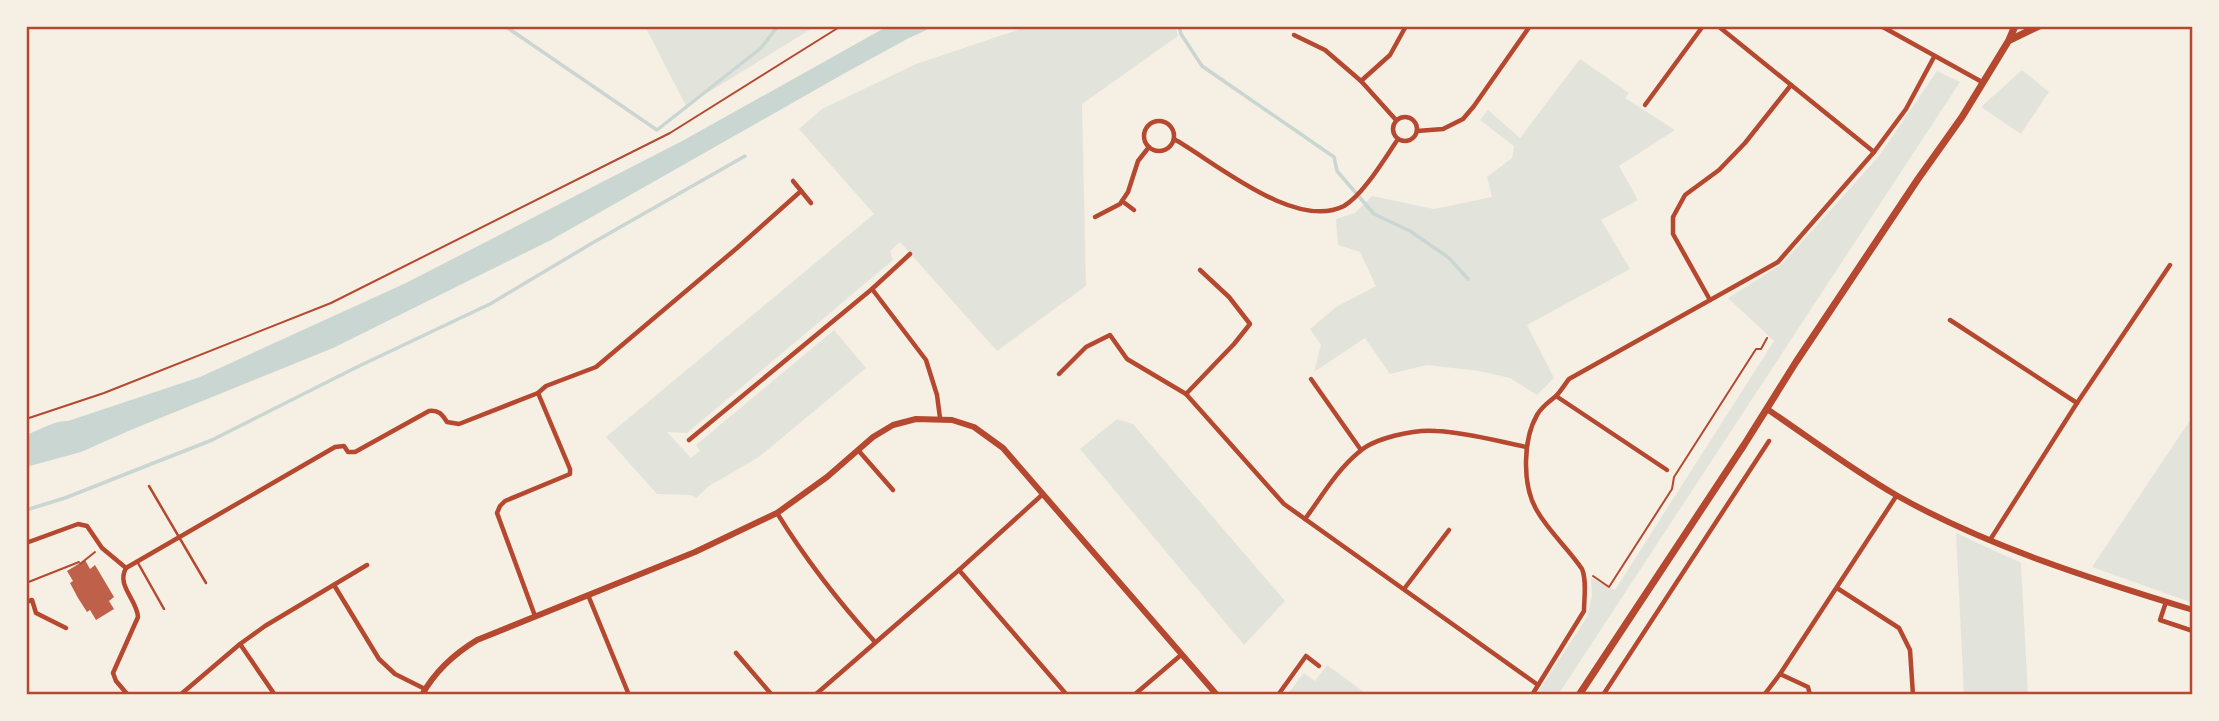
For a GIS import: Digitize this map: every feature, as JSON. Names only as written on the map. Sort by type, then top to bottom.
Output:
[{"type":"main road","points":[[1579,695],[1816,332],[1962,117],[2009,40],[2014,26]]},
{"type":"main road","points":[[2009,40],[2039,26]]},
{"type":"street","points":[[1361,81],[1390,55],[1406,26]]},
{"type":"street","points":[[1398,139],[1409,140],[1417,131],[1443,129],[1463,119],[1530,26]]},
{"type":"street","points":[[1646,105],[1703,26]]},
{"type":"street","points":[[1718,26],[1874,152]]},
{"type":"street","points":[[1881,26],[1982,82]]},
{"type":"street","points":[[1294,35],[1325,50],[1361,81],[1396,120]]},
{"type":"street","points":[[1532,695],[1584,611],[1582,569],[1534,507],[1526,470],[1526,447],[1537,414],[1569,379],[1778,262],[1874,152],[1906,110],[1934,57]]},
{"type":"street","points":[[1710,300],[1673,234],[1673,217],[1685,195],[1719,170],[1745,143],[1791,85]]},
{"type":"street","points":[[1396,120],[1410,118],[1416,124],[1417,131]]},
{"type":"street","points":[[1396,120],[1393,130],[1398,139]]},
{"type":"street","points":[[1165,121],[1170,124],[1174,139],[1166,149],[1157,151],[1149,147],[1144,132],[1150,123],[1165,121]]},
{"type":"street","points":[[1174,139],[1250,188],[1287,205],[1319,213],[1344,206],[1366,185],[1398,139]]},
{"type":"street","points":[[1095,217],[1120,204],[1128,192],[1138,161],[1149,147]]},
{"type":"street","points":[[793,181],[811,203]]},
{"type":"street","points":[[128,695],[113,673],[138,617],[123,582],[126,568],[335,447],[344,446],[348,452],[355,452],[425,412],[438,411],[447,422],[459,424],[597,367],[801,191]]},
{"type":"street","points":[[1122,201],[1134,210]]},
{"type":"street","points":[[689,440],[872,289],[910,254]]},
{"type":"street","points":[[1989,541],[2170,265]]},
{"type":"street","points":[[1186,394],[1250,324],[1229,298],[1200,270]]},
{"type":"street","points":[[872,289],[926,360],[937,395],[940,418]]},
{"type":"street","points":[[1950,320],[2077,403]]},
{"type":"street","points":[[1059,374],[1086,347],[1110,335],[1126,359],[1186,394],[1284,504],[1538,685]]},
{"type":"street","points":[[1311,379],[1361,450]]},
{"type":"street","points":[[535,616],[497,513],[505,501],[570,474],[538,393]]},
{"type":"street","points":[[1556,396],[1667,470]]},
{"type":"street","points":[[1767,409],[1843,462],[1897,495],[1989,541],[2193,610]]},
{"type":"street","points":[[334,585],[379,659],[424,692],[441,668],[468,646],[695,552],[777,513],[827,477],[873,437],[893,425],[916,419],[940,418],[963,423],[994,440],[1217,695]]},
{"type":"street","points":[[1305,519],[1341,471],[1361,450],[1384,439],[1415,432],[1436,431],[1526,447]]},
{"type":"street","points":[[1603,695],[1769,441]]},
{"type":"street","points":[[858,450],[893,491]]},
{"type":"street","points":[[815,695],[1043,494]]},
{"type":"street","points":[[1764,695],[1897,495]]},
{"type":"street","points":[[777,513],[801,552],[836,599],[875,642]]},
{"type":"street","points":[[26,542],[78,524],[87,526],[102,548],[126,568]]},
{"type":"street","points":[[1404,589],[1450,530]]},
{"type":"street","points":[[180,695],[265,626],[367,565]]},
{"type":"street","points":[[959,570],[1067,695]]},
{"type":"street","points":[[1836,588],[1899,628],[1910,650],[1913,695]]},
{"type":"street","points":[[588,595],[629,695]]},
{"type":"street","points":[[26,602],[32,600],[36,613],[66,628]]},
{"type":"street","points":[[2166,602],[2160,620],[2193,631]]},
{"type":"street","points":[[240,644],[275,695]]},
{"type":"street","points":[[736,653],[772,695]]},
{"type":"street","points":[[1134,695],[1181,654]]},
{"type":"street","points":[[1278,695],[1306,656],[1319,666]]},
{"type":"street","points":[[1780,674],[1808,687],[1810,695]]},
{"type":"lane","points":[[149,486],[205,583]]},
{"type":"lane","points":[[137,561],[164,609]]},
{"type":"path","points":[[26,419],[104,394],[331,303],[670,133],[841,26]]},
{"type":"path","points":[[1582,569],[1609,587],[1672,489],[1674,477],[1756,349],[1761,349],[1768,338]]},
{"type":"path","points":[[26,583],[66,569],[102,548]]},
{"type":"shaded area","points":[[645,26],[816,26],[686,106]]},
{"type":"shaded area","points":[[888,26],[935,26],[845,73],[551,240],[333,348],[81,452],[26,467],[26,435],[200,377],[406,283],[684,140]]},
{"type":"shaded area","points":[[1029,26],[1175,26],[1178,36],[1082,104],[1086,286],[997,351],[900,242],[890,251],[893,260],[687,433],[667,432],[691,458],[700,451],[696,445],[834,330],[866,368],[759,457],[709,486],[696,498],[691,495],[657,494],[606,437],[874,214],[799,129],[822,109],[916,64]]},
{"type":"shaded area","points":[[1580,59],[1629,93],[1625,98],[1675,130],[1619,166],[1638,200],[1601,220],[1630,269],[1527,325],[1554,378],[1537,395],[1510,378],[1479,371],[1427,365],[1390,374],[1365,338],[1314,372],[1321,345],[1310,329],[1336,307],[1376,286],[1360,252],[1338,245],[1336,219],[1355,213],[1372,196],[1434,209],[1492,197],[1487,177],[1512,158],[1514,146],[1480,120],[1488,110],[1520,138]]},
{"type":"shaded area","points":[[2022,70],[2049,92],[2021,134],[1981,107]]},
{"type":"shaded area","points":[[1937,71],[1960,82],[1558,695],[1536,695],[1587,617],[1592,596],[1591,578],[1615,590],[1774,341],[1728,298],[1782,264],[1879,156]]},
{"type":"shaded area","points":[[2193,416],[2193,603],[2092,567]]},
{"type":"shaded area","points":[[1117,419],[1133,424],[1285,601],[1244,645],[1080,449]]},
{"type":"shaded area","points":[[1956,533],[2021,563],[2028,695],[1964,695]]},
{"type":"shaded area","points":[[1327,665],[1368,695],[1287,695],[1304,673],[1315,681]]},
{"type":"building","points":[[85,560],[90,569],[95,565],[114,597],[109,601],[114,609],[96,620],[78,598],[67,571]]},
{"type":"waterway","points":[[505,26],[657,130],[761,48],[778,26]]},
{"type":"waterway","points":[[1179,26],[1181,34],[1202,66],[1334,157],[1337,171],[1374,214],[1410,231],[1449,258],[1468,279]]},
{"type":"waterway","points":[[26,510],[65,498],[212,440],[490,304],[745,156]]}]
